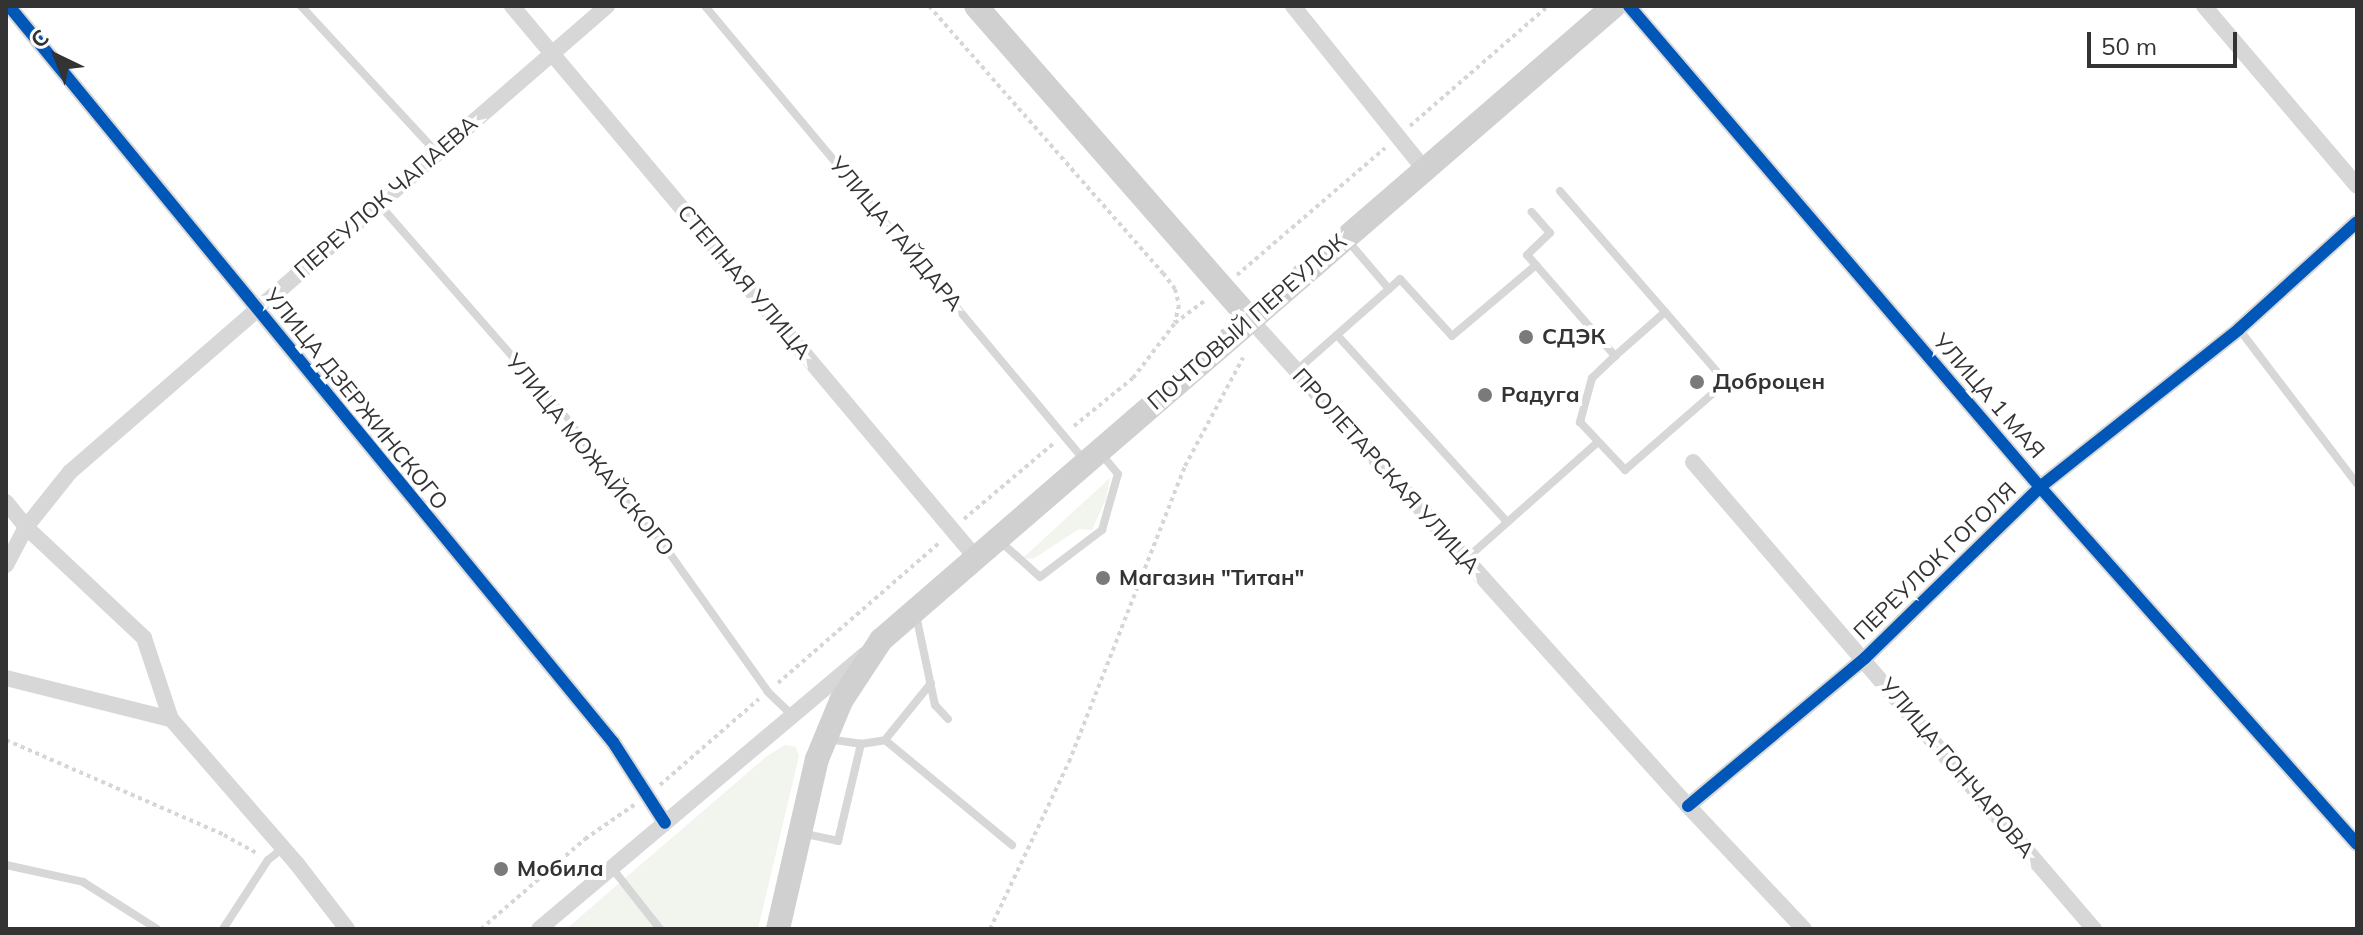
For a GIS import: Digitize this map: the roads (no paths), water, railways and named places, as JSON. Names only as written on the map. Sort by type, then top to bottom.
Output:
[{"type":"main road","name":"ПРОЛЕТАРСКАЯ УЛИЦА","points":[[976,6],[1254,324]]},
{"type":"main road","name":"ПОЧТОВЫЙ ПЕРЕУЛОК","points":[[778,929],[825,739],[841,701],[881,640],[1092,456],[1254,324],[1345,237],[1614,6]]},
{"type":"street","name":"УЛИЦА ДЗЕРЖИНСКОГО","points":[[9,6],[613,742],[665,823]]},
{"type":"street","name":"СТЕПНАЯ УЛИЦА","points":[[512,6],[951,532],[976,558]]},
{"type":"street","name":"ПЕРЕУЛОК ЧАПАЕВА","points":[[6,565],[26,527],[70,472],[607,6]]},
{"type":"street","points":[[1293,6],[1396,138],[1424,169]]},
{"type":"street","name":"УЛИЦА 1 МАЯ","points":[[1629,6],[2040,487],[2357,844]]},
{"type":"street","points":[[2204,6],[2357,186]]},
{"type":"street","name":"ПЕРЕУЛОК ГОГОЛЯ","points":[[1688,806],[1865,658],[2040,487],[2239,329],[2357,222]]},
{"type":"street","name":"ПРОЛЕТАРСКАЯ УЛИЦА","points":[[1254,324],[1688,806],[1804,929]]},
{"type":"street","name":"УЛИЦА ГОНЧАРОВА","points":[[1693,462],[1865,658],[2094,929]]},
{"type":"street","points":[[6,502],[26,527],[144,638],[171,719],[283,848],[347,929]]},
{"type":"street","points":[[539,929],[881,640]]},
{"type":"street","points":[[6,678],[171,719]]},
{"type":"lane","points":[[301,6],[436,152]]},
{"type":"lane","name":"УЛИЦА ГАЙДАРА","points":[[705,6],[1064,435],[1118,474],[1102,530],[1040,577],[1015,558],[998,539]]},
{"type":"lane","points":[[1560,191],[1726,382],[1625,470],[1580,422],[1592,378],[1665,312]]},
{"type":"lane","name":"УЛИЦА МОЖАЙСКОГО","points":[[378,203],[567,419],[658,537],[768,692],[792,715]]},
{"type":"lane","points":[[1532,212],[1550,233],[1527,255],[1615,356]]},
{"type":"lane","points":[[1345,237],[1389,289]]},
{"type":"lane","points":[[1296,371],[1400,279],[1452,336],[1536,265]]},
{"type":"lane","points":[[2239,329],[2357,484]]},
{"type":"lane","points":[[1337,335],[1507,522]]},
{"type":"lane","points":[[1466,559],[1598,442]]},
{"type":"lane","points":[[915,610],[935,705],[948,719]]},
{"type":"lane","points":[[825,739],[861,744],[885,740],[931,683]]},
{"type":"lane","points":[[885,740],[1012,845]]},
{"type":"lane","points":[[800,833],[838,841],[861,744]]},
{"type":"lane","points":[[223,929],[268,860],[283,848]]},
{"type":"lane","points":[[6,865],[83,882],[157,929]]},
{"type":"lane","points":[[612,868],[660,929]]},
{"type":"place","name":"СДЭК","points":[[1526,337]]},
{"type":"place","name":"Доброцен","points":[[1697,382]]},
{"type":"place","name":"Радуга","points":[[1485,395]]},
{"type":"place","name":"Магазин \"Титан\"","points":[[1103,578]]},
{"type":"place","name":"Мобила","points":[[501,869]]}]
